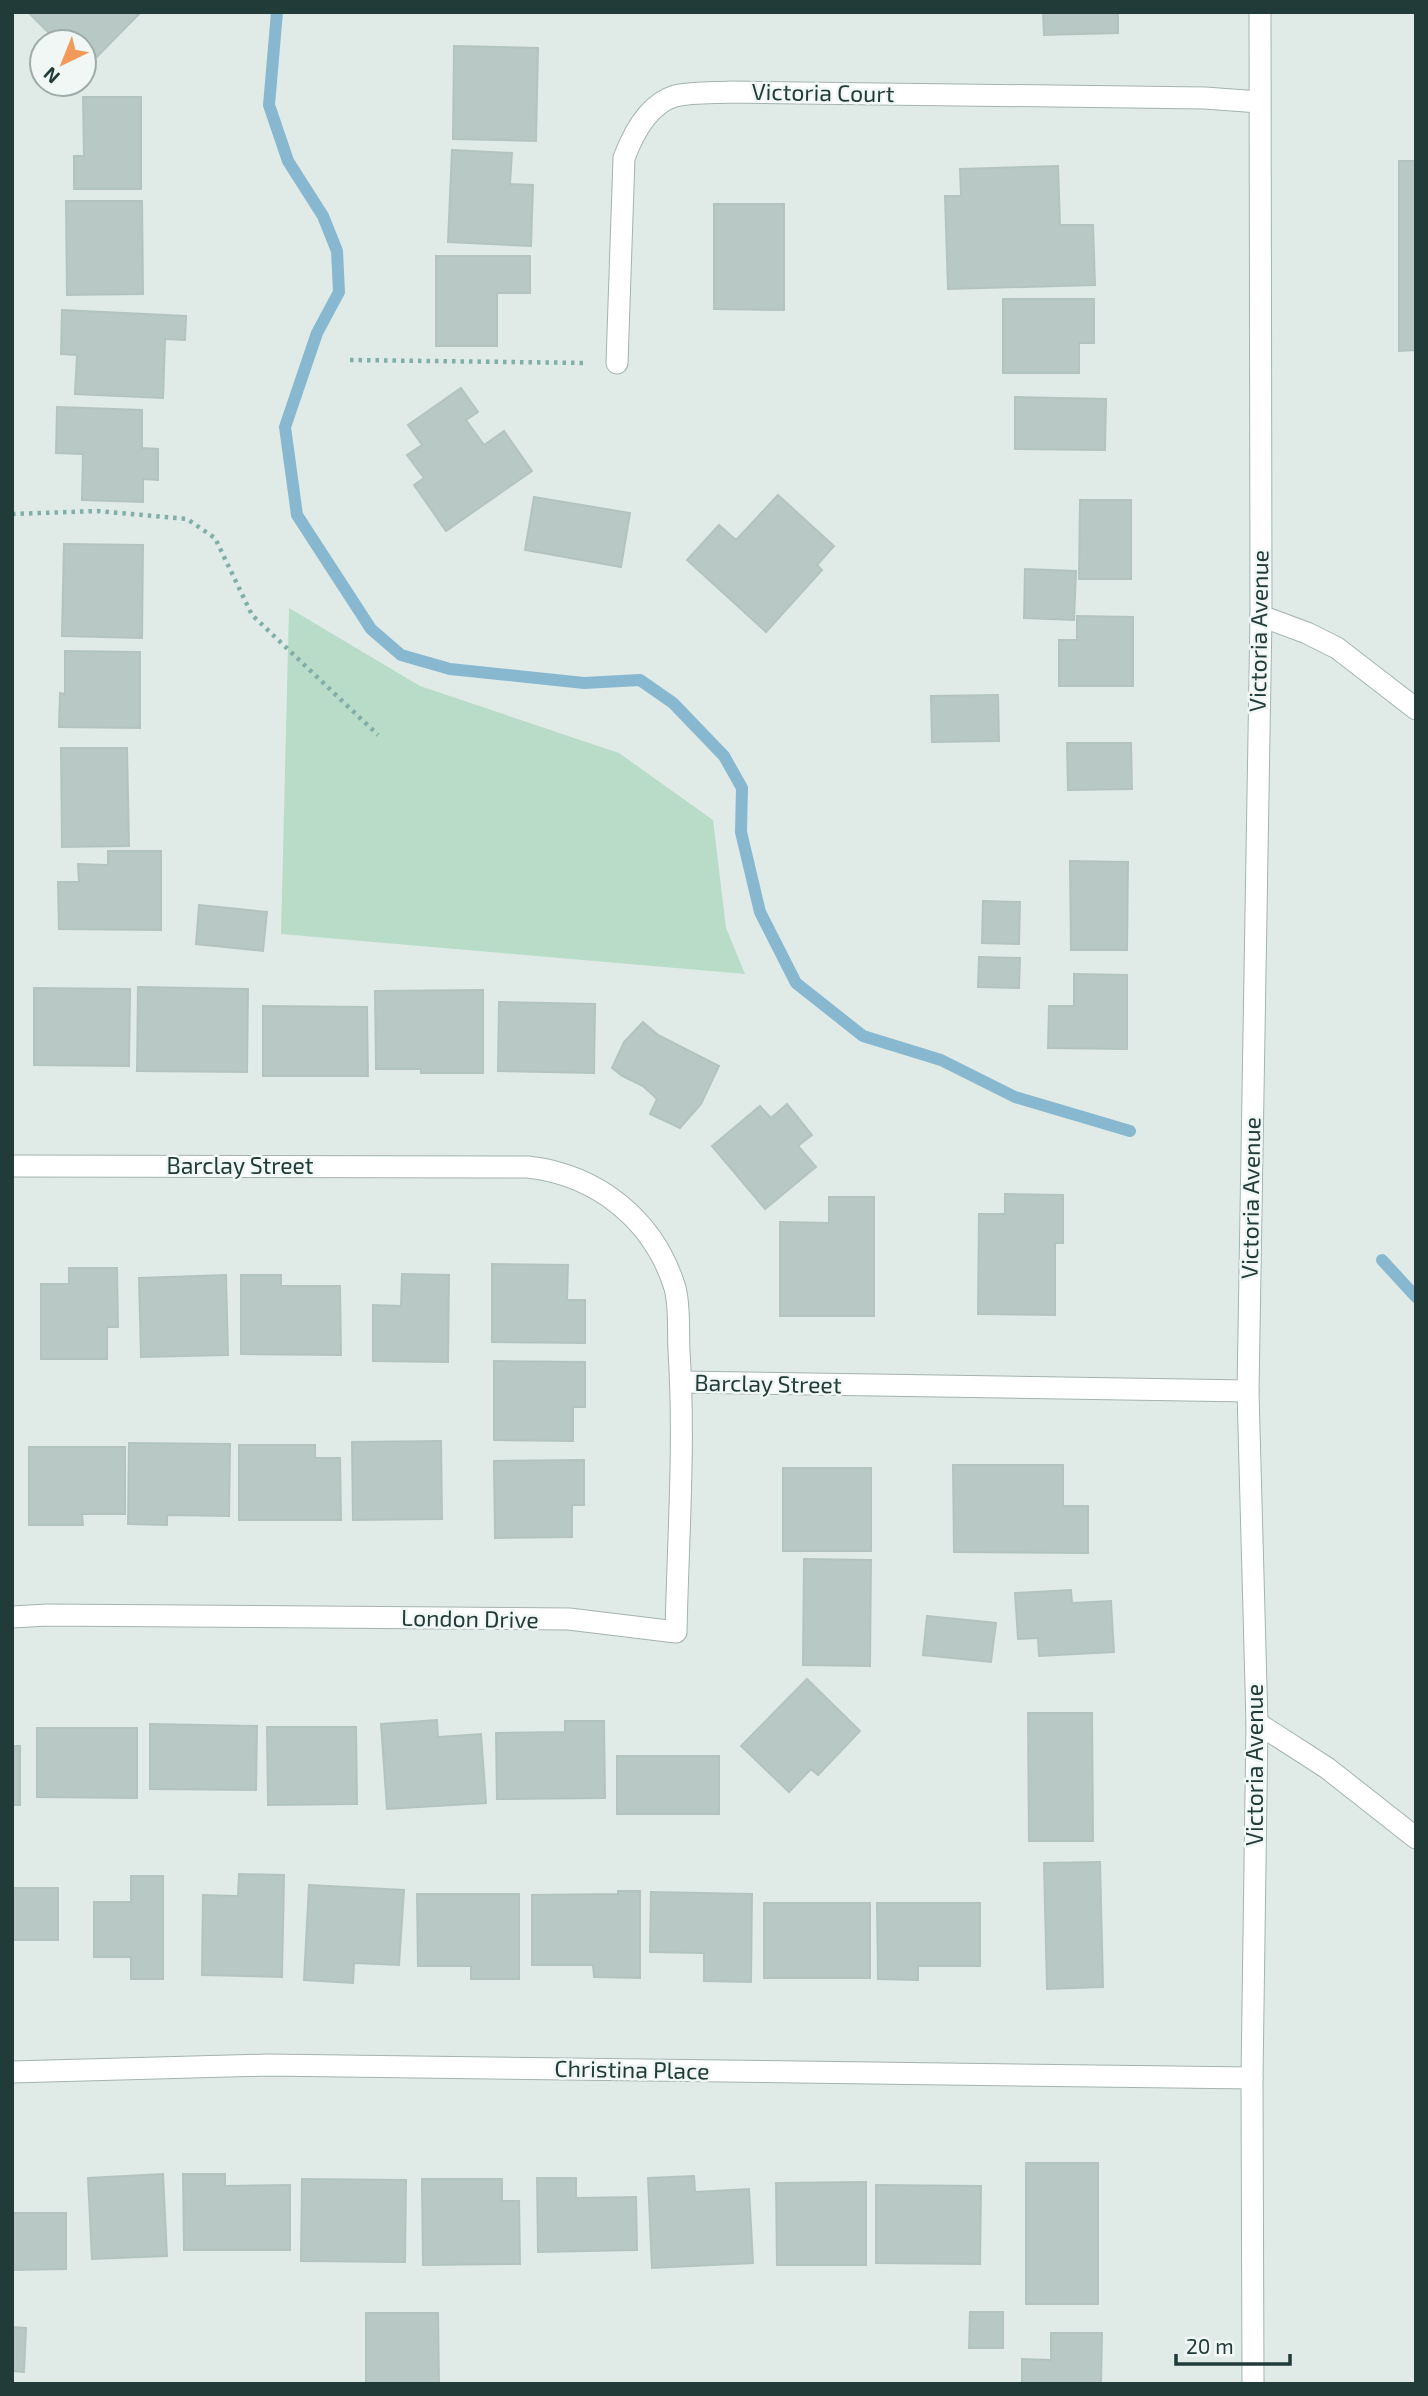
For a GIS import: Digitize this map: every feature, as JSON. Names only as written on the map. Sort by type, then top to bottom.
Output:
[{"type":"street","name":"Victoria Avenue","points":[[1253,2384],[1252,2078],[1257,1723],[1248,1391],[1261,616],[1260,12]]},
{"type":"street","name":"Victoria Court","points":[[617,363],[624,158],[634,132],[652,111],[673,97],[731,92],[1205,98],[1259,102]]},
{"type":"street","points":[[1261,616],[1307,633],[1337,648],[1416,709]]},
{"type":"street","name":"Barclay Street","points":[[12,1166],[528,1167],[553,1170],[576,1178],[607,1195],[629,1210],[646,1230],[664,1260],[676,1290],[681,1382],[1248,1391]]},
{"type":"street","name":"London Drive","points":[[12,1617],[47,1615],[569,1619],[677,1632],[681,1382]]},
{"type":"street","points":[[1257,1723],[1327,1768],[1416,1838]]},
{"type":"street","name":"Christina Place","points":[[12,2073],[268,2065],[1252,2078]]},
{"type":"path","points":[[350,360],[617,363]]},
{"type":"path","points":[[12,514],[97,511],[187,519],[215,538],[252,615],[378,735]]},
{"type":"green space","points":[[289,608],[420,686],[619,753],[713,820],[726,928],[745,974],[281,934]]},
{"type":"building","points":[[28,12],[141,12],[98,56],[98,28],[44,28]]},
{"type":"building","points":[[1043,12],[1118,12],[1118,33],[1044,35]]},
{"type":"building","points":[[454,46],[538,48],[536,141],[453,139]]},
{"type":"building","points":[[141,97],[141,189],[74,189],[74,156],[84,156],[83,98]]},
{"type":"building","points":[[452,150],[512,153],[510,184],[533,185],[531,246],[448,242]]},
{"type":"building","points":[[1399,161],[1416,161],[1416,350],[1399,351]]},
{"type":"building","points":[[1058,166],[1060,225],[1093,225],[1095,285],[948,289],[945,196],[961,196],[960,169]]},
{"type":"building","points":[[66,201],[142,201],[143,294],[67,295]]},
{"type":"building","points":[[714,204],[784,204],[784,310],[714,309]]},
{"type":"building","points":[[436,256],[530,256],[530,293],[497,293],[497,346],[436,346]]},
{"type":"building","points":[[1003,299],[1094,299],[1094,343],[1079,343],[1079,373],[1003,373]]},
{"type":"building","points":[[62,310],[186,316],[185,340],[165,339],[163,398],[75,394],[77,355],[61,354]]},
{"type":"building","points":[[461,388],[478,412],[466,420],[484,445],[504,431],[532,471],[446,531],[414,485],[424,478],[407,455],[422,445],[408,425]]},
{"type":"building","points":[[1015,397],[1106,399],[1105,450],[1015,449]]},
{"type":"building","points":[[57,407],[142,410],[142,448],[158,449],[158,480],[143,479],[143,502],[82,500],[83,454],[56,453]]},
{"type":"building","points":[[778,495],[834,546],[817,565],[822,570],[766,632],[687,560],[719,525],[736,540]]},
{"type":"building","points":[[534,497],[630,513],[621,567],[525,550]]},
{"type":"building","points":[[1080,500],[1131,500],[1131,579],[1079,579]]},
{"type":"building","points":[[64,544],[143,545],[142,638],[62,636]]},
{"type":"building","points":[[1025,569],[1076,571],[1074,620],[1024,618]]},
{"type":"building","points":[[1077,616],[1133,617],[1133,686],[1059,686],[1059,640],[1077,640]]},
{"type":"building","points":[[65,651],[140,652],[140,728],[59,727],[60,693],[65,694]]},
{"type":"building","points":[[998,695],[999,741],[932,742],[931,696]]},
{"type":"building","points":[[1067,743],[1131,743],[1132,789],[1068,790]]},
{"type":"building","points":[[61,748],[127,748],[129,846],[62,847]]},
{"type":"building","points":[[108,851],[161,851],[161,930],[59,929],[58,882],[79,882],[78,864],[108,865]]},
{"type":"building","points":[[1070,861],[1128,862],[1127,950],[1071,950]]},
{"type":"building","points":[[983,901],[1020,902],[1019,944],[982,943]]},
{"type":"building","points":[[199,905],[267,912],[263,951],[196,944]]},
{"type":"building","points":[[979,957],[1020,958],[1019,988],[978,987]]},
{"type":"building","points":[[1074,974],[1127,975],[1127,1049],[1048,1048],[1049,1006],[1074,1006]]},
{"type":"building","points":[[138,987],[248,989],[247,1072],[137,1071]]},
{"type":"building","points":[[34,988],[130,989],[129,1066],[34,1065]]},
{"type":"building","points":[[483,990],[483,1073],[421,1073],[421,1069],[376,1069],[375,991]]},
{"type":"building","points":[[499,1002],[595,1004],[594,1073],[498,1071]]},
{"type":"building","points":[[263,1006],[367,1007],[368,1076],[263,1076]]},
{"type":"building","points":[[643,1022],[658,1035],[719,1066],[701,1104],[680,1128],[650,1114],[657,1099],[643,1086],[612,1068],[624,1042]]},
{"type":"building","points":[[787,1104],[812,1135],[798,1146],[816,1167],[765,1209],[712,1146],[760,1106],[771,1118]]},
{"type":"building","points":[[1005,1194],[1063,1195],[1063,1243],[1055,1243],[1055,1315],[978,1314],[979,1214],[1005,1214]]},
{"type":"building","points":[[829,1197],[874,1197],[874,1316],[780,1316],[780,1222],[829,1223]]},
{"type":"building","points":[[492,1264],[568,1265],[567,1300],[585,1300],[585,1343],[492,1342]]},
{"type":"building","points":[[69,1268],[117,1268],[118,1327],[107,1327],[107,1359],[41,1359],[41,1284],[69,1284]]},
{"type":"building","points":[[402,1274],[449,1275],[448,1362],[373,1361],[373,1305],[401,1306]]},
{"type":"building","points":[[226,1275],[228,1355],[141,1357],[139,1278]]},
{"type":"building","points":[[241,1275],[281,1275],[281,1286],[340,1286],[341,1355],[241,1354]]},
{"type":"building","points":[[494,1361],[585,1362],[585,1407],[573,1407],[573,1441],[494,1440]]},
{"type":"building","points":[[441,1441],[442,1519],[353,1520],[352,1442]]},
{"type":"building","points":[[129,1443],[230,1444],[229,1516],[167,1515],[167,1525],[128,1524]]},
{"type":"building","points":[[239,1445],[315,1445],[315,1458],[340,1458],[341,1520],[239,1520]]},
{"type":"building","points":[[29,1447],[125,1447],[125,1514],[82,1514],[83,1525],[29,1525]]},
{"type":"building","points":[[584,1460],[584,1505],[572,1505],[572,1537],[495,1538],[494,1461]]},
{"type":"building","points":[[953,1465],[1063,1465],[1063,1506],[1088,1506],[1088,1553],[954,1552]]},
{"type":"building","points":[[783,1468],[871,1468],[871,1551],[783,1551]]},
{"type":"building","points":[[804,1559],[871,1560],[870,1666],[803,1665]]},
{"type":"building","points":[[1071,1590],[1072,1603],[1111,1601],[1114,1652],[1039,1656],[1038,1638],[1018,1639],[1015,1593]]},
{"type":"building","points":[[927,1616],[996,1623],[991,1662],[923,1655]]},
{"type":"building","points":[[807,1679],[860,1731],[818,1775],[811,1769],[789,1792],[741,1746]]},
{"type":"building","points":[[1028,1713],[1092,1713],[1093,1841],[1029,1841]]},
{"type":"building","points":[[437,1720],[438,1737],[481,1734],[486,1803],[387,1809],[381,1724]]},
{"type":"building","points":[[565,1721],[604,1721],[605,1798],[497,1799],[496,1733],[565,1732]]},
{"type":"building","points":[[150,1724],[257,1726],[256,1790],[150,1789]]},
{"type":"building","points":[[267,1727],[356,1727],[357,1804],[268,1805]]},
{"type":"building","points":[[37,1728],[137,1728],[137,1798],[37,1797]]},
{"type":"building","points":[[12,1746],[20,1746],[20,1805],[12,1805]]},
{"type":"building","points":[[617,1756],[719,1756],[719,1814],[617,1814]]},
{"type":"building","points":[[1100,1862],[1103,1987],[1047,1989],[1044,1863]]},
{"type":"building","points":[[239,1874],[284,1875],[282,1977],[202,1975],[203,1895],[238,1896]]},
{"type":"building","points":[[131,1876],[163,1876],[163,1979],[131,1979],[131,1957],[94,1957],[94,1902],[131,1902]]},
{"type":"building","points":[[309,1885],[404,1890],[399,1965],[354,1963],[353,1983],[304,1980]]},
{"type":"building","points":[[12,1888],[58,1888],[58,1940],[12,1940]]},
{"type":"building","points":[[618,1891],[640,1891],[640,1978],[594,1977],[593,1965],[532,1965],[532,1895],[618,1894]]},
{"type":"building","points":[[651,1892],[752,1894],[751,1982],[704,1981],[704,1953],[650,1952]]},
{"type":"building","points":[[417,1894],[519,1894],[519,1979],[471,1979],[471,1966],[418,1966]]},
{"type":"building","points":[[764,1903],[870,1903],[870,1978],[764,1978]]},
{"type":"building","points":[[877,1903],[980,1903],[980,1966],[918,1966],[918,1980],[878,1979]]},
{"type":"building","points":[[1026,2163],[1098,2163],[1098,2304],[1026,2304]]},
{"type":"building","points":[[163,2174],[167,2256],[92,2259],[88,2178]]},
{"type":"building","points":[[183,2174],[225,2174],[225,2186],[290,2185],[290,2250],[184,2250]]},
{"type":"building","points":[[694,2176],[695,2192],[749,2189],[753,2263],[652,2268],[648,2178]]},
{"type":"building","points":[[537,2178],[576,2178],[576,2198],[636,2197],[637,2250],[538,2252]]},
{"type":"building","points":[[302,2179],[406,2180],[405,2262],[301,2261]]},
{"type":"building","points":[[422,2179],[502,2179],[502,2201],[519,2201],[520,2264],[423,2265]]},
{"type":"building","points":[[866,2182],[866,2265],[777,2265],[776,2183]]},
{"type":"building","points":[[876,2185],[981,2186],[980,2264],[876,2263]]},
{"type":"building","points":[[12,2213],[66,2213],[66,2269],[12,2270]]},
{"type":"building","points":[[970,2312],[1003,2312],[1003,2348],[969,2348]]},
{"type":"building","points":[[366,2313],[438,2313],[439,2384],[366,2384]]},
{"type":"building","points":[[12,2327],[26,2328],[24,2372],[12,2371]]},
{"type":"building","points":[[1051,2333],[1102,2333],[1101,2384],[1022,2384],[1022,2359],[1051,2360]]},
{"type":"waterway","points":[[277,12],[269,105],[288,161],[323,216],[337,251],[339,292],[317,333],[285,427],[297,515],[371,629],[401,655],[450,669],[584,683],[640,680],[673,703],[724,756],[742,788],[741,832],[760,912],[796,983],[863,1036],[941,1060],[1015,1097],[1130,1131]]},
{"type":"waterway","points":[[1382,1260],[1416,1297]]}]
